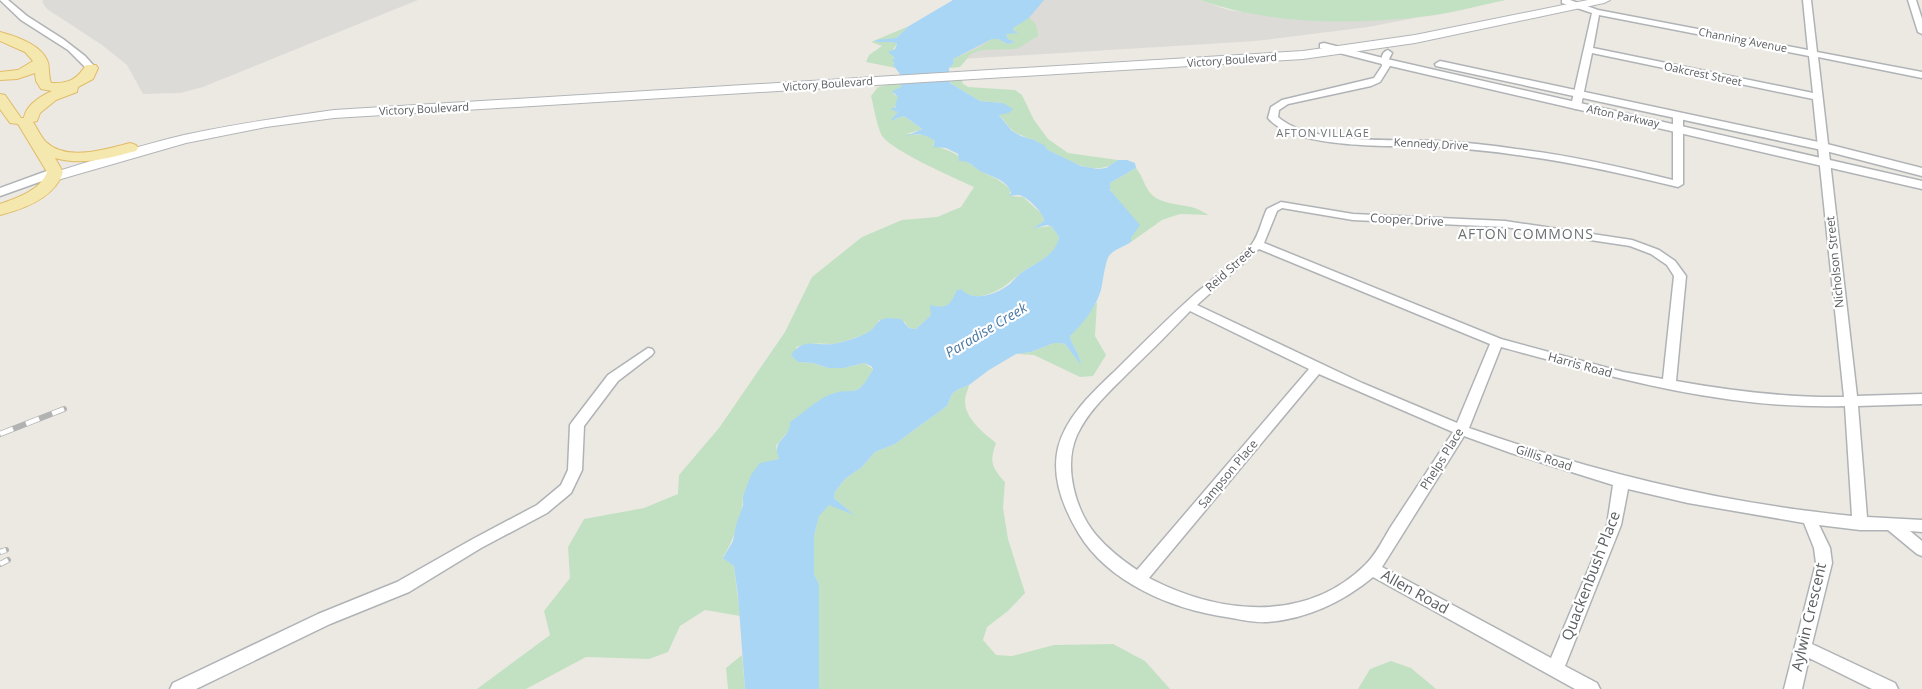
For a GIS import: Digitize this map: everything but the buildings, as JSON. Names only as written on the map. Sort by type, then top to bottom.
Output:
[{"type":"main road","name":"Victory Boulevard","points":[[975,72],[1263,58],[1339,47],[1570,2],[1604,0]]},
{"type":"main road","name":"Victory Boulevard","points":[[54,175],[130,148],[191,132],[277,118],[555,102],[1324,46],[1362,47],[1415,39],[1570,2]]},
{"type":"main road","points":[[0,36],[30,49],[41,64],[42,80],[46,86],[64,86],[86,78],[90,73],[90,68]]},
{"type":"main road","points":[[0,76],[29,70],[41,64]]},
{"type":"main road","points":[[0,210],[9,194],[42,190],[54,175],[28,126],[23,110],[41,64]]},
{"type":"main road","points":[[28,126],[33,111],[39,105],[94,78],[95,74],[90,68]]},
{"type":"main road","points":[[30,94],[67,90]]},
{"type":"main road","points":[[0,98],[56,155],[73,157],[96,156],[130,148]]},
{"type":"main road","name":"Victory Boulevard","points":[[54,175],[166,143],[277,118]]},
{"type":"street","points":[[4,0],[24,20],[63,44],[90,68]]},
{"type":"street","name":"Nicholson Street","points":[[1807,0],[1851,402],[1860,524]]},
{"type":"street","points":[[1912,0],[1922,32]]},
{"type":"street","name":"Channing Avenue","points":[[1570,2],[1596,12],[1922,75]]},
{"type":"street","points":[[1577,100],[1596,12]]},
{"type":"street","name":"Afton Parkway","points":[[1339,47],[1577,100],[1678,128],[1922,185]]},
{"type":"street","name":"Afton Parkway","points":[[1362,47],[1387,58]]},
{"type":"street","name":"Oakcrest Street","points":[[1588,50],[1818,97]]},
{"type":"street","name":"Kennedy Drive","points":[[1387,58],[1381,74],[1371,83],[1285,102],[1274,109],[1273,118],[1293,131],[1328,138],[1356,142],[1463,145],[1512,150],[1585,162],[1678,184],[1678,128]]},
{"type":"street","name":"Afton Parkway","points":[[1577,100],[1678,116],[1823,147],[1922,172]]},
{"type":"street","points":[[1678,116],[1678,128]]},
{"type":"street","points":[[9,194],[54,175]]},
{"type":"street","name":"Reid Street","points":[[1190,306],[1258,244],[1272,209],[1281,206],[1311,210]]},
{"type":"street","name":"Cooper Drive","points":[[1311,210],[1353,217],[1505,224],[1632,243],[1655,252],[1671,263],[1680,276],[1669,385]]},
{"type":"street","name":"Harris Road","points":[[1258,244],[1497,342],[1573,364],[1669,385],[1722,394],[1785,401],[1851,402],[1922,399]]},
{"type":"street","name":"Gillis Road","points":[[1190,306],[1318,367],[1461,430],[1551,461],[1620,481],[1712,502],[1809,518],[1860,524],[1922,526]]},
{"type":"street","name":"Allen Road","points":[[1190,306],[1096,397],[1073,428],[1066,443],[1064,457],[1065,478],[1068,496],[1074,512],[1090,538],[1112,560],[1138,580],[1176,599],[1203,607],[1265,615],[1300,609],[1326,601],[1354,585],[1372,569],[1591,689]]},
{"type":"street","name":"Phelps Place","points":[[1372,569],[1461,430],[1497,342]]},
{"type":"street","points":[[178,689],[324,619],[403,587],[476,544],[542,509],[566,489],[575,470],[577,424],[613,378],[648,352]]},
{"type":"street","name":"Sampson Place","points":[[1138,580],[1318,367]]},
{"type":"street","name":"Quackenbush Place","points":[[1555,669],[1614,525],[1619,504],[1620,481]]},
{"type":"street","name":"Aylwin Crescent","points":[[1793,689],[1824,563],[1822,548],[1809,518]]},
{"type":"street","points":[[1893,526],[1922,550]]},
{"type":"street","points":[[1803,647],[1889,689]]},
{"type":"shaded area","points":[[43,0],[418,0],[203,87],[180,93],[143,94],[127,65],[102,45],[47,9],[42,2]]},
{"type":"shaded area","points":[[1035,0],[1200,0],[1228,10],[1338,21],[1420,17],[1368,27],[1256,41],[945,60]]},
{"type":"green space","points":[[1200,0],[1506,0],[1420,17],[1393,20],[1337,21],[1281,18],[1253,14]]},
{"type":"green space","points":[[1027,17],[1035,24],[1038,36],[1017,49],[982,50],[971,54],[960,67],[949,68],[954,63],[953,59],[980,47],[992,39],[998,39],[1008,44],[1014,42],[1008,39],[1006,34],[1016,32],[1012,28]]},
{"type":"green space","points":[[909,26],[896,38],[877,42],[897,44],[892,51],[895,58],[893,65],[896,68],[866,62],[869,55],[882,46],[871,42]]},
{"type":"green space","points":[[963,79],[962,83],[968,87],[1015,90],[1022,95],[1034,120],[1048,139],[1068,153],[1118,160],[1101,168],[1092,168],[1074,163],[1048,150],[1040,143],[1016,133],[1010,128],[999,115],[1002,113],[1003,103],[980,101],[950,83],[951,80]]},
{"type":"green space","points":[[902,82],[902,87],[893,94],[899,97],[894,109],[898,112],[896,119],[904,116],[922,129],[907,134],[927,135],[935,141],[933,146],[952,152],[979,170],[1002,182],[1010,189],[1010,196],[1023,197],[1042,214],[1044,221],[1034,228],[1051,226],[1059,237],[1056,248],[1044,259],[992,293],[975,296],[956,291],[953,301],[931,315],[916,329],[909,328],[905,322],[879,320],[872,330],[852,339],[835,344],[814,344],[796,347],[798,362],[813,363],[828,368],[844,368],[864,363],[873,369],[866,383],[860,388],[852,392],[838,393],[790,429],[776,446],[779,459],[743,495],[737,528],[723,557],[734,566],[740,616],[705,610],[680,626],[668,652],[649,659],[586,657],[526,689],[477,689],[550,635],[544,611],[570,578],[568,547],[584,519],[644,508],[678,494],[679,475],[719,428],[785,332],[812,277],[862,237],[902,220],[937,217],[961,207],[974,187],[909,155],[886,140],[881,134],[871,96],[878,87]]},
{"type":"green space","points":[[1136,168],[1149,192],[1156,198],[1198,209],[1209,215],[1180,214],[1162,220],[1131,242],[1109,186],[1110,183]]},
{"type":"green space","points":[[1097,302],[1095,336],[1106,355],[1093,376],[1080,377],[1034,355],[1016,354],[1031,352],[1054,343],[1060,343],[1065,344],[1080,363],[1070,336]]},
{"type":"green space","points":[[969,385],[965,397],[968,414],[976,425],[996,443],[992,460],[997,473],[1005,482],[1003,508],[1008,539],[1025,593],[1008,611],[987,627],[983,640],[996,655],[1012,656],[1054,645],[1113,644],[1145,661],[1170,689],[819,689],[819,584],[814,574],[814,536],[819,515],[829,504],[852,514],[834,498],[835,492],[845,479],[862,467],[875,452],[895,444],[947,406],[952,394]]},
{"type":"green space","points":[[742,655],[745,689],[728,689],[726,668]]},
{"type":"green space","points":[[1391,661],[1411,668],[1436,689],[1358,689],[1370,669]]},
{"type":"water","name":"Paradise Creek","points":[[953,0],[1044,0],[1029,18],[1013,28],[1018,33],[1006,34],[1008,39],[1015,42],[1008,44],[998,39],[992,39],[953,59],[954,63],[949,68],[950,83],[980,101],[1003,103],[1013,109],[1009,113],[999,115],[1011,130],[1044,145],[1048,150],[1081,166],[1098,169],[1106,168],[1118,160],[1127,160],[1135,163],[1136,168],[1110,183],[1110,190],[1140,225],[1131,238],[1131,242],[1109,256],[1096,303],[1084,321],[1070,336],[1081,365],[1065,344],[1060,343],[1054,343],[1031,352],[1016,354],[989,370],[969,385],[957,390],[952,394],[947,406],[895,444],[875,452],[862,467],[845,479],[835,492],[834,498],[854,515],[829,505],[819,516],[814,536],[814,574],[819,584],[819,689],[745,689],[734,566],[723,558],[733,541],[743,505],[743,496],[751,475],[760,463],[779,459],[777,447],[787,433],[790,422],[829,395],[858,389],[873,369],[864,363],[844,368],[828,368],[813,363],[798,362],[791,355],[796,349],[805,344],[833,344],[847,341],[870,331],[879,321],[885,319],[901,319],[909,328],[916,329],[931,315],[930,305],[940,307],[947,305],[952,300],[956,291],[961,289],[972,296],[985,296],[999,291],[1049,254],[1057,244],[1059,237],[1051,226],[1047,225],[1032,229],[1044,221],[1034,205],[1026,198],[1018,195],[1009,196],[1011,193],[1009,188],[1002,181],[980,171],[968,162],[959,161],[958,154],[946,148],[933,147],[935,141],[927,136],[915,134],[902,138],[922,129],[904,116],[890,121],[898,112],[890,109],[896,107],[898,97],[892,91],[901,87],[902,83],[900,75],[893,65],[894,62],[892,60],[895,58],[888,52],[895,49],[897,44],[877,42],[875,40],[896,38],[909,26]]},
{"type":"railway","points":[[0,434],[64,409]]},
{"type":"railway","points":[[0,552],[6,550]]},
{"type":"railway","points":[[0,564],[8,560]]},
{"type":"district","name":"AFTON VILLAGE","points":[[1323,133]]},
{"type":"district","name":"AFTON COMMONS","points":[[1526,234]]}]
